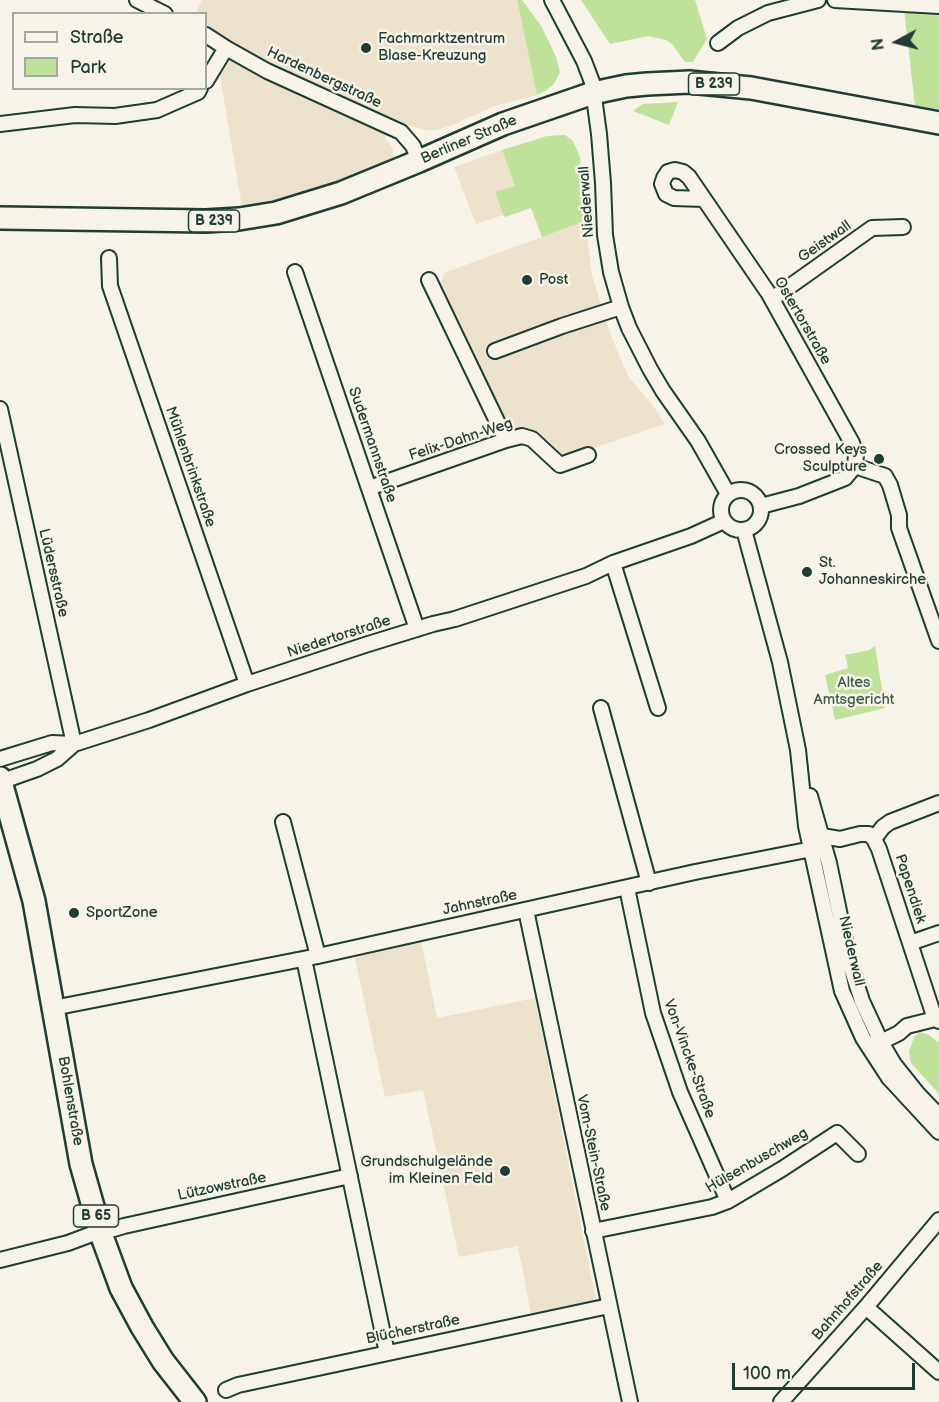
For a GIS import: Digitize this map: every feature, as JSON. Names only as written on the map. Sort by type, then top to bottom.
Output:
[{"type":"main road","name":"Berliner Straße","points":[[0,218],[206,221],[276,213],[341,193],[494,127],[593,93],[626,86],[699,83],[751,88],[939,123]]},
{"type":"main road","name":"Bohlenstraße","points":[[0,781],[34,901],[81,1164],[100,1231],[121,1288],[142,1327],[163,1361],[195,1402]]},
{"type":"street","points":[[137,0],[161,12]]},
{"type":"street","name":"Niederwall","points":[[552,0],[589,71],[598,124],[605,235],[611,272],[621,307],[650,369],[698,441],[729,494]]},
{"type":"street","points":[[718,43],[738,28],[768,13],[818,0]]},
{"type":"street","points":[[835,0],[939,6]]},
{"type":"street","name":"Hardenbergstraße","points":[[207,36],[267,71],[401,132],[413,147],[419,161]]},
{"type":"street","points":[[207,79],[226,48]]},
{"type":"street","points":[[0,124],[75,115],[115,116],[158,110],[199,90]]},
{"type":"street","name":"Ostertorstraße","points":[[704,199],[772,299],[852,443],[856,455],[855,466]]},
{"type":"street","name":"Geistwall","points":[[772,299],[872,228],[903,227]]},
{"type":"street","name":"Mühlenbrinkstraße","points":[[110,258],[110,286],[247,684]]},
{"type":"street","name":"Sudermannstraße","points":[[295,273],[417,629]]},
{"type":"street","points":[[429,280],[506,440]]},
{"type":"street","points":[[495,351],[621,307]]},
{"type":"street","name":"Lüdersstraße","points":[[0,409],[74,744]]},
{"type":"street","name":"Felix-Dahn-Weg","points":[[369,488],[522,436],[532,439],[560,465],[588,455]]},
{"type":"street","points":[[761,506],[799,496],[845,478],[855,466],[885,476],[890,485],[899,528],[939,641]]},
{"type":"street","points":[[736,490],[749,491],[757,497],[761,506],[761,515],[757,523],[744,530],[734,529],[724,521],[722,516],[721,506],[724,500],[736,490]]},
{"type":"street","name":"Niedertorstraße","points":[[0,759],[52,743],[74,744],[171,713],[247,684],[433,624],[455,620],[586,576],[613,563],[692,536],[724,521]]},
{"type":"street","name":"Niederwall","points":[[744,530],[780,662],[798,750],[829,863],[850,964],[862,1001],[894,1064],[939,1116]]},
{"type":"street","points":[[613,563],[658,708]]},
{"type":"street","points":[[601,708],[649,883]]},
{"type":"street","name":"Niedertorstraße","points":[[0,781],[57,759],[74,744]]},
{"type":"street","name":"Niederwall","points":[[798,750],[806,826],[842,991],[866,1045],[889,1078],[939,1132]]},
{"type":"street","points":[[822,836],[840,838],[869,834],[874,839],[890,822],[939,803]]},
{"type":"street","points":[[283,822],[318,956]]},
{"type":"street","name":"Papendiek","points":[[874,839],[937,1020]]},
{"type":"street","name":"Jahnstraße","points":[[52,1008],[304,959],[452,925],[812,849]]},
{"type":"street","name":"Von-Vincke-Straße","points":[[627,888],[653,1013],[680,1092],[728,1201]]},
{"type":"street","name":"Vom-Stein-Straße","points":[[526,910],[592,1231],[630,1402]]},
{"type":"street","points":[[910,943],[939,933]]},
{"type":"street","points":[[304,959],[387,1353]]},
{"type":"street","points":[[866,1045],[881,1042],[907,1026],[937,1020]]},
{"type":"street","name":"Hülsenbuschweg","points":[[592,1231],[712,1207],[728,1201],[837,1133],[858,1154]]},
{"type":"street","name":"Lützowstraße","points":[[0,1260],[68,1243],[100,1231],[350,1176]]},
{"type":"street","name":"Bahnhofstraße","points":[[781,1402],[939,1220]]},
{"type":"street","name":"Blücherstraße","points":[[226,1390],[238,1385],[609,1306]]},
{"type":"street","points":[[866,1306],[939,1372]]},
{"type":"shaded area","points":[[202,0],[517,0],[537,95],[495,106],[436,130],[395,123],[385,138],[393,149],[394,158],[386,165],[299,197],[242,207],[220,76],[239,48],[207,26],[207,12],[196,12]]},
{"type":"shaded area","points":[[502,150],[515,186],[495,193],[503,215],[476,224],[454,167]]},
{"type":"shaded area","points":[[585,221],[592,275],[608,328],[628,376],[665,424],[561,459],[529,429],[509,434],[439,288],[444,273]]},
{"type":"shaded area","name":"Grundschulgelände im Kleinen Feld","points":[[421,940],[437,1018],[535,998],[596,1300],[531,1314],[518,1246],[459,1257],[423,1090],[385,1097],[354,954]]},
{"type":"green space","points":[[517,0],[522,0],[542,27],[556,57],[560,72],[554,84],[537,95]]},
{"type":"green space","points":[[581,0],[695,0],[707,39],[693,62],[685,62],[672,44],[666,40],[648,36],[610,44]]},
{"type":"green space","points":[[904,9],[939,10],[939,109],[915,106]]},
{"type":"green space","points":[[678,102],[669,125],[633,111],[643,104]]},
{"type":"green space","points":[[565,135],[573,141],[580,157],[585,221],[542,237],[531,208],[505,217],[503,215],[495,192],[515,186],[502,150],[547,136]]},
{"type":"green space","name":"Altes Amtsgericht","points":[[875,646],[885,708],[835,720],[825,675],[848,668],[845,655],[869,650]]},
{"type":"green space","points":[[920,1032],[929,1035],[939,1043],[939,1094],[911,1063],[909,1052],[914,1037]]},
{"type":"place","name":"Fachmarktzentrum Blase-Kreuzung","points":[[366,48]]},
{"type":"place","name":"Post","points":[[527,280]]},
{"type":"place","name":"Crossed Keys Sculpture","points":[[879,459]]},
{"type":"place","name":"St. Johanneskirche","points":[[807,572]]},
{"type":"place","name":"SportZone","points":[[74,913]]},
{"type":"place","name":"Grundschulgelände im Kleinen Feld","points":[[505,1171]]}]
